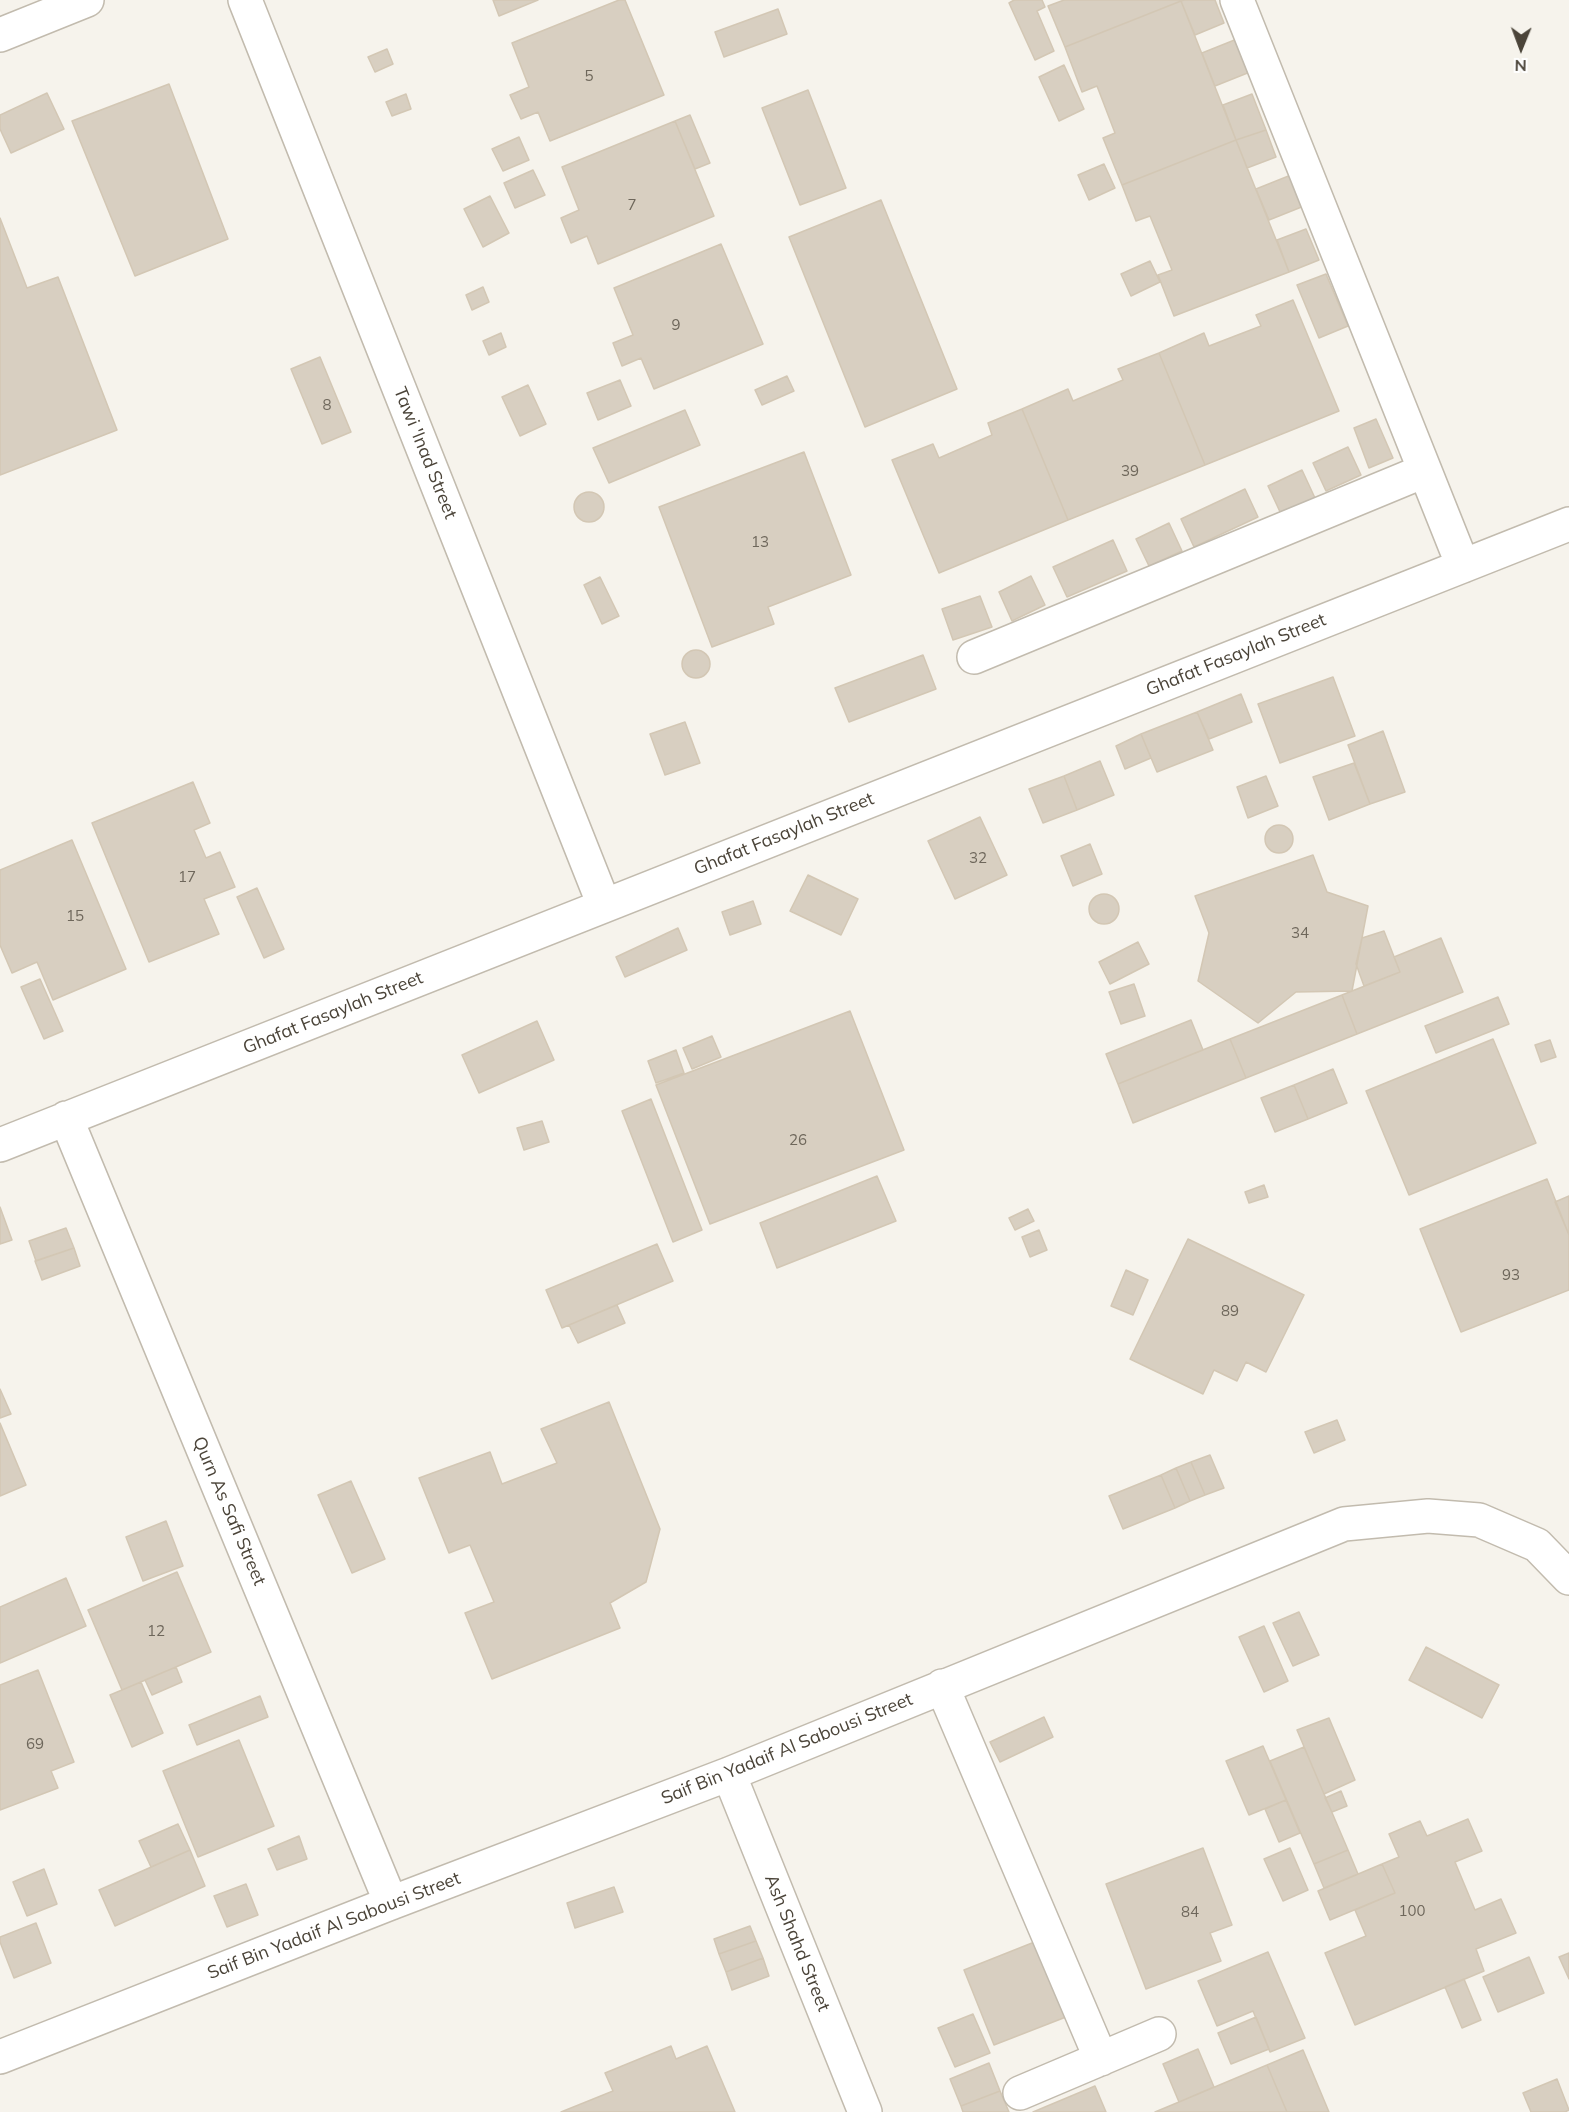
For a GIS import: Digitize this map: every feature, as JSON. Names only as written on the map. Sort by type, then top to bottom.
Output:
[{"type":"street","points":[[0,35],[87,0]]},
{"type":"street","name":"Tawi 'Inad Street","points":[[245,0],[604,905]]},
{"type":"street","points":[[1237,0],[1462,566]]},
{"type":"street","points":[[974,657],[1424,471]]},
{"type":"street","name":"Ghafat Fasaylah Street","points":[[0,1144],[1569,524]]},
{"type":"street","name":"Qurn As Safi Street","points":[[66,1119],[391,1903]]},
{"type":"street","name":"Saif Bin Yadaif Al Sabousi Street","points":[[0,2057],[391,1903],[729,1774],[1344,1524],[1428,1516],[1479,1520],[1537,1545],[1569,1578]]},
{"type":"street","points":[[942,1686],[1101,2059]]},
{"type":"street","name":"Ash Shahd Street","points":[[729,1774],[865,2112]]},
{"type":"street","points":[[1020,2093],[1159,2034]]},
{"type":"building","points":[[493,0],[538,0],[499,16]]},
{"type":"building","points":[[619,0],[625,0],[664,95],[550,141],[538,112],[521,119],[510,95],[529,87],[512,43]]},
{"type":"building","points":[[1014,0],[1042,0],[1045,7],[1037,11],[1054,51],[1035,60],[1009,3]]},
{"type":"building","points":[[1064,0],[1181,1],[1065,47],[1048,6]]},
{"type":"building","points":[[1215,0],[1224,23],[1195,35],[1181,1]]},
{"type":"building","points":[[1181,1],[1236,140],[1122,185],[1103,138],[1115,133],[1097,86],[1082,92],[1065,47]]},
{"type":"building","points":[[778,9],[787,34],[724,57],[715,32]]},
{"type":"building","points":[[1237,39],[1250,72],[1215,86],[1202,53]]},
{"type":"building","points":[[387,49],[393,64],[375,72],[368,57]]},
{"type":"building","points":[[1064,65],[1084,109],[1059,121],[1039,77]]},
{"type":"building","points":[[169,84],[228,239],[135,276],[72,121]]},
{"type":"building","points":[[808,90],[846,188],[800,205],[762,108]]},
{"type":"building","points":[[47,93],[64,129],[11,153],[0,129],[0,115]]},
{"type":"building","points":[[406,94],[411,109],[392,116],[386,102]]},
{"type":"building","points":[[1252,94],[1266,130],[1236,140],[1223,105]]},
{"type":"building","points":[[690,115],[710,163],[695,169],[675,121]]},
{"type":"building","points":[[675,121],[714,216],[598,264],[587,236],[571,243],[561,218],[579,210],[562,167]]},
{"type":"building","points":[[1266,130],[1276,157],[1247,168],[1236,140]]},
{"type":"building","points":[[519,137],[529,160],[503,171],[492,149]]},
{"type":"building","points":[[1236,140],[1289,272],[1174,316],[1158,275],[1172,270],[1150,216],[1136,221],[1122,185]]},
{"type":"building","points":[[1104,164],[1115,188],[1089,200],[1078,175]]},
{"type":"building","points":[[533,170],[545,195],[515,208],[504,183]]},
{"type":"building","points":[[1291,175],[1304,206],[1269,220],[1256,189]]},
{"type":"building","points":[[490,196],[509,233],[483,247],[464,209]]},
{"type":"building","points":[[881,200],[957,389],[865,427],[789,237]]},
{"type":"building","points":[[0,218],[27,288],[58,277],[117,430],[0,475]]},
{"type":"building","points":[[1306,229],[1319,260],[1289,272],[1277,240]]},
{"type":"building","points":[[721,244],[763,344],[654,389],[641,358],[622,366],[613,343],[633,335],[614,288]]},
{"type":"building","points":[[1150,261],[1160,282],[1131,296],[1121,274]]},
{"type":"building","points":[[1326,274],[1348,326],[1319,338],[1297,285]]},
{"type":"building","points":[[483,287],[489,302],[472,310],[466,295]]},
{"type":"building","points":[[1293,300],[1339,411],[1205,465],[1159,353],[1204,333],[1209,346],[1261,326],[1256,315]]},
{"type":"building","points":[[501,333],[506,347],[489,355],[483,341]]},
{"type":"building","points":[[1159,353],[1205,465],[1068,520],[1022,409],[1068,389],[1073,401],[1123,380],[1118,369]]},
{"type":"building","points":[[320,357],[351,432],[322,444],[291,369]]},
{"type":"building","points":[[787,376],[794,391],[762,405],[755,390]]},
{"type":"building","points":[[620,380],[631,406],[598,420],[587,393]]},
{"type":"building","points":[[528,385],[546,424],[520,436],[502,397]]},
{"type":"building","points":[[1022,409],[1068,520],[939,573],[892,460],[933,444],[939,458],[992,435],[988,423]]},
{"type":"building","points":[[685,410],[700,445],[609,483],[593,448]]},
{"type":"building","points":[[1376,419],[1393,458],[1369,468],[1354,428]]},
{"type":"building","points":[[1348,447],[1361,475],[1326,491],[1313,463]]},
{"type":"building","points":[[804,452],[851,575],[768,607],[774,624],[712,647],[659,507]]},
{"type":"building","points":[[1302,470],[1315,498],[1281,514],[1268,486]]},
{"type":"building","points":[[1245,489],[1258,517],[1194,547],[1181,519]]},
{"type":"building","points":[[589,492],[595,493],[603,501],[603,513],[595,521],[589,522],[583,521],[575,513],[574,507],[575,501],[583,493]]},
{"type":"building","points":[[1169,523],[1182,551],[1149,566],[1136,539]]},
{"type":"building","points":[[1113,540],[1127,571],[1067,597],[1053,567]]},
{"type":"building","points":[[1031,576],[1045,605],[1012,621],[999,592]]},
{"type":"building","points":[[600,577],[619,616],[602,624],[584,585]]},
{"type":"building","points":[[980,596],[992,627],[953,640],[942,609]]},
{"type":"building","points":[[696,650],[706,654],[710,664],[706,674],[696,678],[686,674],[682,664],[686,654]]},
{"type":"building","points":[[923,655],[936,689],[849,722],[835,688]]},
{"type":"building","points":[[1333,677],[1355,736],[1280,763],[1258,704]]},
{"type":"building","points":[[1241,694],[1252,722],[1209,739],[1197,712]]},
{"type":"building","points":[[1197,712],[1213,750],[1157,772],[1141,734]]},
{"type":"building","points":[[685,722],[700,763],[665,775],[650,734]]},
{"type":"building","points":[[1383,731],[1405,792],[1370,804],[1348,745]]},
{"type":"building","points":[[1141,734],[1151,758],[1125,769],[1116,746]]},
{"type":"building","points":[[1100,761],[1114,795],[1077,810],[1064,776]]},
{"type":"building","points":[[1354,763],[1370,804],[1329,820],[1313,777]]},
{"type":"building","points":[[1064,776],[1077,810],[1043,823],[1029,789]]},
{"type":"building","points":[[1266,776],[1278,806],[1248,818],[1237,787]]},
{"type":"building","points":[[193,782],[210,823],[194,830],[206,858],[220,852],[235,887],[204,899],[219,934],[149,962],[92,823]]},
{"type":"building","points":[[980,817],[1007,875],[955,899],[928,841]]},
{"type":"building","points":[[1279,825],[1289,829],[1293,839],[1289,849],[1279,853],[1269,849],[1265,839],[1269,829]]},
{"type":"building","points":[[72,840],[126,969],[53,1000],[37,962],[12,973],[0,945],[0,870]]},
{"type":"building","points":[[1090,844],[1102,874],[1073,886],[1061,856]]},
{"type":"building","points":[[1313,855],[1327,892],[1368,906],[1352,991],[1296,992],[1258,1023],[1198,981],[1209,933],[1195,896]]},
{"type":"building","points":[[808,875],[858,899],[841,935],[790,911]]},
{"type":"building","points":[[257,888],[284,949],[264,958],[237,897]]},
{"type":"building","points":[[1104,894],[1115,898],[1119,909],[1115,920],[1104,924],[1093,920],[1089,909],[1093,898]]},
{"type":"building","points":[[753,901],[761,924],[730,935],[722,912]]},
{"type":"building","points":[[678,928],[687,950],[625,977],[616,957]]},
{"type":"building","points":[[1384,931],[1400,972],[1364,986],[1356,964],[1362,938]]},
{"type":"building","points":[[1441,938],[1463,992],[1357,1034],[1342,995],[1400,972],[1394,957]]},
{"type":"building","points":[[1138,942],[1149,964],[1110,984],[1099,962]]},
{"type":"building","points":[[40,979],[63,1031],[44,1039],[21,987]]},
{"type":"building","points":[[1134,984],[1145,1016],[1121,1024],[1109,992]]},
{"type":"building","points":[[1342,995],[1357,1034],[1246,1078],[1230,1039]]},
{"type":"building","points":[[1498,997],[1509,1024],[1436,1053],[1425,1026]]},
{"type":"building","points":[[850,1011],[904,1150],[710,1224],[656,1085]]},
{"type":"building","points":[[1191,1020],[1203,1050],[1118,1084],[1106,1054]]},
{"type":"building","points":[[537,1021],[554,1060],[479,1093],[462,1055]]},
{"type":"building","points":[[712,1036],[721,1057],[692,1069],[683,1048]]},
{"type":"building","points":[[1230,1039],[1246,1078],[1133,1123],[1118,1084]]},
{"type":"building","points":[[1493,1039],[1536,1143],[1409,1195],[1366,1091]]},
{"type":"building","points":[[1550,1040],[1556,1057],[1541,1062],[1535,1045]]},
{"type":"building","points":[[676,1050],[684,1073],[656,1083],[648,1061]]},
{"type":"building","points":[[1333,1069],[1347,1103],[1308,1119],[1294,1085]]},
{"type":"building","points":[[1294,1085],[1308,1119],[1275,1132],[1261,1098]]},
{"type":"building","points":[[651,1099],[702,1230],[673,1242],[622,1111]]},
{"type":"building","points":[[542,1121],[549,1142],[524,1150],[517,1128]]},
{"type":"building","points":[[877,1176],[896,1221],[777,1268],[760,1223]]},
{"type":"building","points":[[1547,1179],[1569,1235],[1569,1290],[1461,1332],[1420,1229]]},
{"type":"building","points":[[1264,1185],[1268,1197],[1249,1203],[1245,1192]]},
{"type":"building","points":[[1569,1196],[1569,1235],[1555,1202]]},
{"type":"building","points":[[0,1207],[12,1240],[0,1244]]},
{"type":"building","points":[[1028,1209],[1034,1221],[1015,1230],[1009,1218]]},
{"type":"building","points":[[66,1228],[74,1248],[36,1261],[29,1241]]},
{"type":"building","points":[[1039,1230],[1047,1250],[1030,1257],[1022,1237]]},
{"type":"building","points":[[1188,1239],[1304,1295],[1266,1372],[1246,1362],[1237,1381],[1214,1370],[1203,1394],[1130,1359]]},
{"type":"building","points":[[657,1244],[673,1281],[562,1328],[546,1290]]},
{"type":"building","points":[[74,1248],[80,1266],[42,1280],[35,1261]]},
{"type":"building","points":[[1126,1270],[1148,1280],[1133,1315],[1111,1306]]},
{"type":"building","points":[[617,1305],[625,1323],[578,1343],[569,1325]]},
{"type":"building","points":[[0,1389],[11,1414],[0,1418]]},
{"type":"building","points":[[609,1402],[660,1529],[646,1582],[610,1603],[620,1628],[492,1679],[465,1613],[494,1602],[470,1545],[449,1553],[419,1478],[490,1452],[502,1484],[557,1463],[541,1429]]},
{"type":"building","points":[[1337,1420],[1345,1440],[1314,1453],[1305,1432]]},
{"type":"building","points":[[0,1423],[26,1485],[0,1496]]},
{"type":"building","points":[[1210,1455],[1224,1488],[1205,1495],[1191,1462]]},
{"type":"building","points":[[1191,1462],[1205,1495],[1190,1501],[1176,1468]]},
{"type":"building","points":[[1176,1468],[1190,1501],[1175,1508],[1161,1475]]},
{"type":"building","points":[[1161,1475],[1175,1508],[1123,1529],[1109,1496]]},
{"type":"building","points":[[351,1481],[385,1559],[352,1573],[318,1495]]},
{"type":"building","points":[[166,1521],[183,1566],[143,1581],[126,1537]]},
{"type":"building","points":[[177,1572],[211,1652],[122,1690],[88,1610]]},
{"type":"building","points":[[66,1578],[86,1626],[0,1663],[0,1607]]},
{"type":"building","points":[[1299,1612],[1319,1655],[1293,1666],[1273,1623]]},
{"type":"building","points":[[1264,1626],[1288,1681],[1264,1692],[1239,1637]]},
{"type":"building","points":[[1426,1647],[1499,1685],[1482,1718],[1409,1680]]},
{"type":"building","points":[[176,1667],[182,1682],[152,1695],[145,1680]]},
{"type":"building","points":[[38,1670],[74,1762],[51,1771],[58,1788],[0,1810],[0,1685]]},
{"type":"building","points":[[141,1682],[163,1733],[132,1747],[110,1695]]},
{"type":"building","points":[[260,1696],[268,1717],[197,1745],[189,1725]]},
{"type":"building","points":[[1044,1717],[1053,1737],[1000,1762],[990,1742]]},
{"type":"building","points":[[1329,1718],[1355,1780],[1324,1794],[1297,1730]]},
{"type":"building","points":[[239,1740],[274,1826],[198,1857],[163,1771]]},
{"type":"building","points":[[1263,1746],[1286,1800],[1249,1815],[1226,1761]]},
{"type":"building","points":[[1304,1747],[1348,1850],[1314,1864],[1270,1761]]},
{"type":"building","points":[[1341,1791],[1347,1806],[1332,1812],[1325,1798]]},
{"type":"building","points":[[1286,1800],[1300,1833],[1279,1842],[1265,1809]]},
{"type":"building","points":[[1468,1819],[1482,1851],[1455,1862],[1475,1910],[1501,1899],[1516,1933],[1476,1949],[1484,1971],[1355,2025],[1325,1953],[1366,1936],[1355,1910],[1395,1893],[1382,1864],[1399,1857],[1389,1834],[1420,1821],[1427,1836]]},
{"type":"building","points":[[178,1824],[190,1850],[151,1867],[139,1841]]},
{"type":"building","points":[[299,1836],[307,1859],[277,1870],[268,1849]]},
{"type":"building","points":[[1203,1848],[1232,1925],[1210,1933],[1221,1961],[1146,1989],[1106,1884]]},
{"type":"building","points":[[1290,1848],[1308,1890],[1283,1901],[1264,1859]]},
{"type":"building","points":[[190,1850],[205,1886],[115,1926],[99,1890]]},
{"type":"building","points":[[1348,1850],[1358,1874],[1324,1888],[1314,1864]]},
{"type":"building","points":[[1382,1864],[1395,1893],[1330,1920],[1318,1891]]},
{"type":"building","points":[[44,1869],[57,1904],[27,1916],[13,1882]]},
{"type":"building","points":[[246,1884],[258,1915],[227,1927],[214,1896]]},
{"type":"building","points":[[614,1887],[623,1912],[575,1928],[567,1903]]},
{"type":"building","points":[[36,1923],[51,1963],[14,1978],[0,1937]]},
{"type":"building","points":[[750,1926],[756,1941],[719,1954],[714,1939]]},
{"type":"building","points":[[756,1941],[763,1958],[726,1972],[719,1954]]},
{"type":"building","points":[[1037,1941],[1066,2017],[994,2045],[964,1970]]},
{"type":"building","points":[[1268,1952],[1305,2038],[1270,2052],[1253,2011],[1217,2026],[1198,1981]]},
{"type":"building","points":[[1569,1953],[1569,1979],[1559,1957]]},
{"type":"building","points":[[1529,1957],[1544,1993],[1498,2012],[1483,1977]]},
{"type":"building","points":[[763,1958],[769,1976],[732,1990],[726,1972]]},
{"type":"building","points":[[1464,1979],[1481,2020],[1462,2028],[1445,1987]]},
{"type":"building","points":[[973,2014],[990,2053],[955,2067],[938,2028]]},
{"type":"building","points":[[1256,2017],[1269,2049],[1231,2064],[1218,2033]]},
{"type":"building","points":[[671,2046],[676,2059],[707,2046],[735,2112],[561,2112],[613,2091],[605,2073]]},
{"type":"building","points":[[1198,2049],[1214,2087],[1179,2102],[1163,2064]]},
{"type":"building","points":[[1303,2050],[1329,2112],[1287,2112],[1267,2065]]},
{"type":"building","points":[[989,2063],[1000,2091],[961,2106],[950,2079]]},
{"type":"building","points":[[1267,2065],[1287,2112],[1155,2112],[1179,2102]]},
{"type":"building","points":[[1557,2079],[1569,2110],[1531,2112],[1523,2093]]},
{"type":"building","points":[[1095,2086],[1106,2112],[1033,2112]]},
{"type":"building","points":[[1000,2091],[1009,2112],[963,2112],[961,2106]]}]
